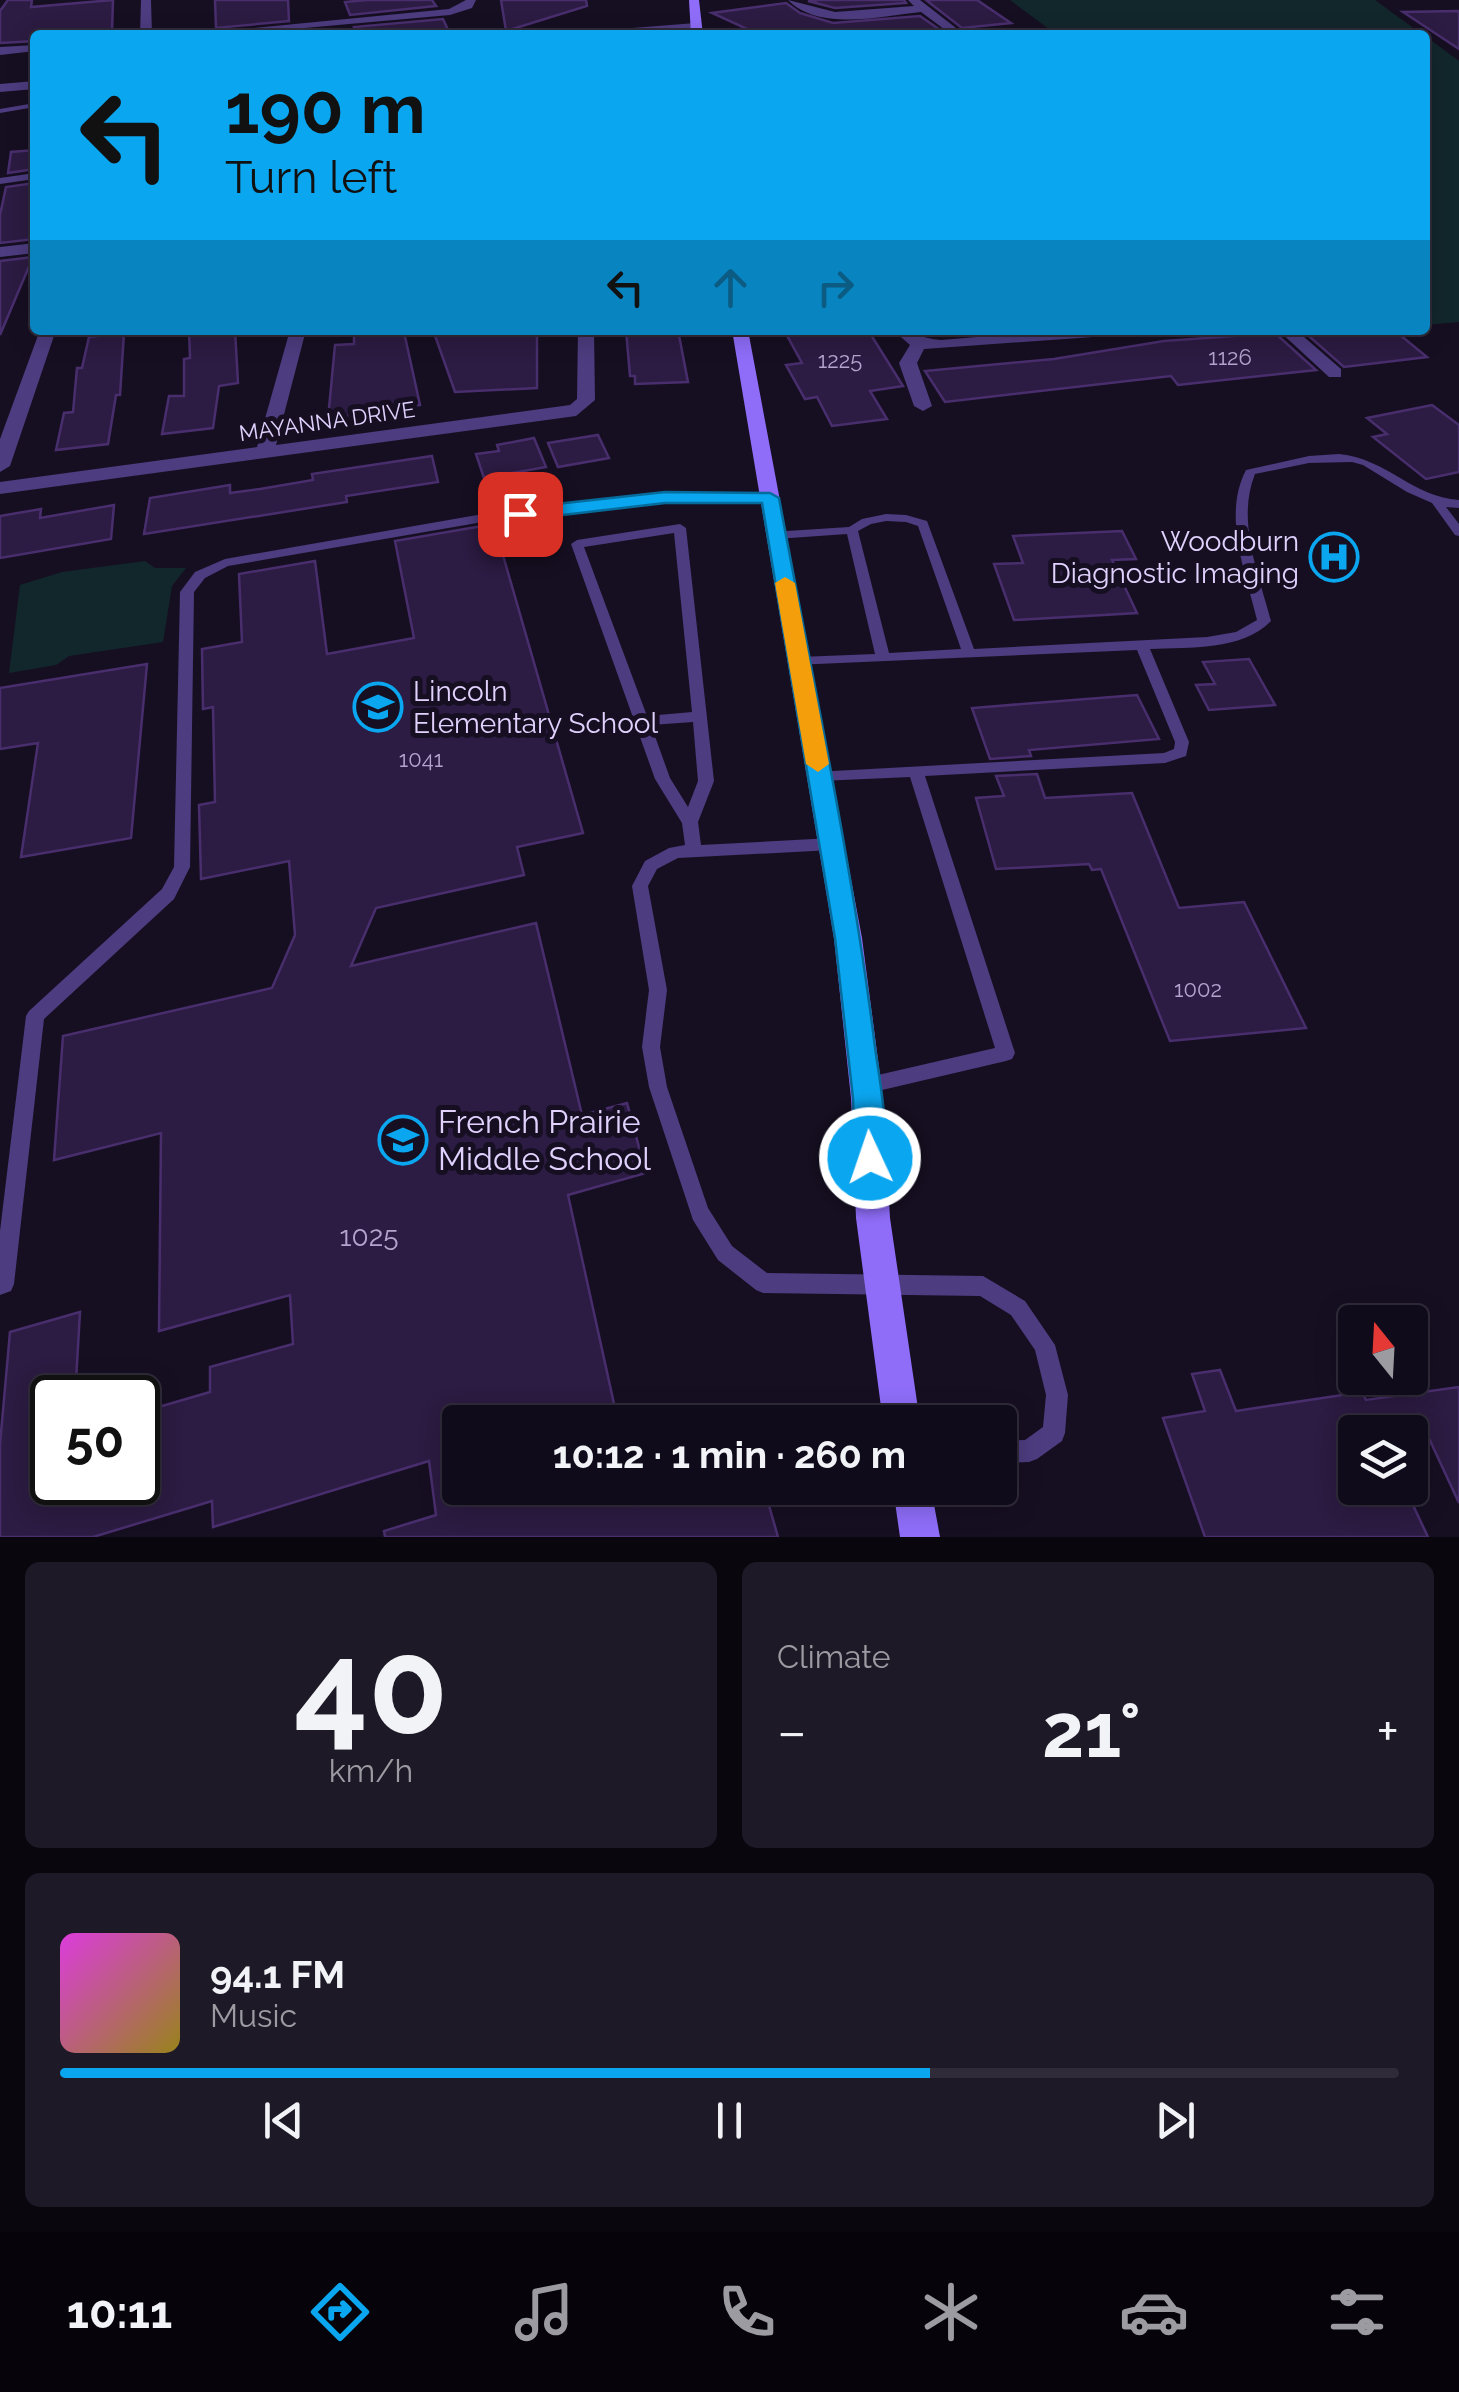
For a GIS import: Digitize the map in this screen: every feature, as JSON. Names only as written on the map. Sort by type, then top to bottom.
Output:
[{"type":"main road","points":[[694,0],[696,30]]},
{"type":"main road","points":[[741,335],[848,938],[866,1086],[880,1286],[899,1405]]},
{"type":"main road","points":[[915,1505],[920,1537]]},
{"type":"street","points":[[146,0],[146,30]]},
{"type":"street","points":[[793,0],[800,8],[826,14],[919,4],[953,30]]},
{"type":"street","points":[[227,30],[468,4]]},
{"type":"street","points":[[0,51],[30,48]]},
{"type":"street","points":[[0,88],[30,85]]},
{"type":"street","points":[[0,252],[30,249]]},
{"type":"street","points":[[0,466],[46,335]]},
{"type":"street","points":[[265,452],[297,335]]},
{"type":"street","name":"MAYANNA DRIVE","points":[[0,488],[581,408],[586,400],[586,335]]},
{"type":"street","points":[[907,335],[919,344],[941,345],[1061,335]]},
{"type":"street","points":[[1292,335],[1335,373]]},
{"type":"street","points":[[919,344],[908,362],[923,406]]},
{"type":"lane","points":[[0,111],[30,106]]},
{"type":"lane","points":[[0,181],[30,177]]},
{"type":"lane","points":[[799,662],[1142,645],[1253,633],[1264,621],[1241,516],[1242,486],[1250,472],[1304,460],[1347,458],[1365,462],[1436,501],[1459,504]]},
{"type":"lane","points":[[0,1285],[4,1284],[35,1016],[168,894],[182,868],[188,592],[200,575],[239,560],[483,518],[665,498],[770,498]]},
{"type":"lane","points":[[1436,501],[1459,532]]},
{"type":"lane","points":[[883,658],[852,530],[854,525],[877,519],[916,519],[923,524],[968,653]]},
{"type":"lane","points":[[690,822],[706,781],[680,528],[577,544],[663,779],[690,822],[694,852]]},
{"type":"lane","points":[[776,535],[852,530]]},
{"type":"lane","points":[[820,776],[1164,758],[1181,752],[1182,742],[1142,645]]},
{"type":"lane","points":[[642,721],[700,716]]},
{"type":"lane","points":[[866,1086],[1006,1053],[916,771]]},
{"type":"lane","points":[[832,844],[675,852],[651,865],[640,886],[640,898],[658,990],[651,1047],[658,1087],[700,1213],[725,1252],[764,1283],[982,1286],[1018,1308],[1044,1345],[1058,1396],[1054,1433],[1029,1451],[1017,1451]]},
{"type":"green space","points":[[1010,0],[1375,0],[1416,30],[1050,30]]},
{"type":"green space","points":[[1430,40],[1459,61],[1459,322],[1430,325]]},
{"type":"green space","points":[[145,561],[155,568],[186,568],[172,586],[163,642],[69,656],[56,665],[9,673],[20,585],[62,572]]},
{"type":"building","points":[[8,0],[32,0],[31,7],[113,0],[112,30],[30,30],[30,41],[0,43],[0,11]]},
{"type":"building","points":[[215,0],[288,0],[289,21],[216,28]]},
{"type":"building","points":[[432,0],[436,6],[350,15],[345,2]]},
{"type":"building","points":[[501,0],[586,0],[587,6],[506,30]]},
{"type":"building","points":[[926,0],[977,0],[1011,23],[962,28]]},
{"type":"building","points":[[808,1],[906,3],[835,8]]},
{"type":"building","points":[[786,3],[800,13],[833,23],[920,16],[940,30],[749,30],[712,13]]},
{"type":"building","points":[[1459,11],[1459,49],[1403,12]]},
{"type":"building","points":[[443,19],[448,30],[355,30],[354,27]]},
{"type":"building","points":[[30,150],[30,170],[8,173],[11,152]]},
{"type":"building","points":[[30,184],[30,240],[0,243],[6,187]]},
{"type":"building","points":[[30,257],[0,335],[0,261]]},
{"type":"building","points":[[124,335],[120,395],[116,395],[108,444],[56,450],[64,413],[73,412],[77,368],[82,368],[89,337]]},
{"type":"building","points":[[189,335],[235,335],[238,383],[219,386],[213,428],[162,434],[169,396],[184,396],[184,359],[190,358]]},
{"type":"building","points":[[405,335],[420,405],[328,419],[335,345],[354,344],[354,336]]},
{"type":"building","points":[[435,335],[537,335],[537,388],[455,392]]},
{"type":"building","points":[[626,335],[679,335],[688,382],[635,384],[635,376],[630,376]]},
{"type":"building","points":[[787,335],[871,335],[903,386],[870,391],[887,419],[832,426],[817,397],[805,399],[786,365],[802,363]]},
{"type":"building","points":[[1277,335],[1316,370],[1178,385],[1171,376],[945,402],[925,371],[1054,359],[1164,341]]},
{"type":"building","points":[[1308,335],[1400,335],[1427,357],[1344,367]]},
{"type":"building","points":[[1432,405],[1459,425],[1459,472],[1426,479],[1373,437],[1387,434],[1367,418]]},
{"type":"building","points":[[598,435],[609,458],[558,467],[548,443]]},
{"type":"building","points":[[534,438],[546,467],[484,478],[476,454],[499,451],[497,445]]},
{"type":"building","points":[[432,456],[438,482],[346,496],[347,502],[144,534],[150,498],[230,485],[230,493],[260,489],[313,480],[312,474]]},
{"type":"building","points":[[114,505],[111,539],[0,558],[0,516],[41,509],[40,518]]},
{"type":"building","name":"French Prairie Middle School","points":[[494,524],[583,833],[517,847],[524,875],[376,908],[351,966],[536,923],[582,1115],[627,1103],[646,1173],[568,1195],[614,1405],[442,1405],[442,1505],[769,1505],[778,1537],[385,1537],[384,1531],[436,1515],[429,1461],[213,1527],[212,1501],[93,1537],[0,1537],[0,1444],[10,1332],[80,1312],[76,1375],[30,1375],[30,1505],[160,1505],[160,1407],[210,1392],[210,1367],[293,1344],[290,1295],[159,1331],[161,1133],[54,1160],[63,1036],[272,988],[295,935],[289,861],[201,879],[199,805],[215,802],[213,707],[203,709],[202,649],[242,642],[239,574],[315,561],[327,654],[414,638],[395,541]]},
{"type":"building","points":[[1122,531],[1136,559],[1112,560],[1137,613],[1014,620],[994,564],[1023,563],[1013,536]]},
{"type":"building","points":[[1249,659],[1275,705],[1209,710],[1196,685],[1215,684],[1203,662]]},
{"type":"building","points":[[147,664],[131,838],[21,857],[38,743],[0,749],[0,688]]},
{"type":"building","points":[[1137,695],[1159,739],[1029,750],[1031,756],[990,759],[972,708]]},
{"type":"building","points":[[1037,774],[1045,798],[1132,793],[1179,908],[1244,902],[1306,1028],[1170,1041],[1101,869],[1092,870],[1089,864],[996,869],[976,798],[1004,796],[996,776]]},
{"type":"building","points":[[1220,1370],[1236,1411],[1342,1395],[1364,1395],[1366,1400],[1428,1395],[1428,1391],[1459,1387],[1459,1503],[1428,1436],[1428,1415],[1338,1415],[1338,1505],[1413,1505],[1428,1537],[1205,1537],[1163,1418],[1205,1411],[1192,1374]]},
{"type":"slow traffic","points":[[785,583],[818,764]]},
{"type":"place","name":"Woodburn Diagnostic Imaging","points":[[1334,557]]},
{"type":"place","name":"Lincoln Elementary School","points":[[378,707]]},
{"type":"place","name":"French Prairie Middle School","points":[[403,1140]]},
{"type":"route","points":[[520,514],[665,498],[770,498],[848,938],[870,1158]]}]
